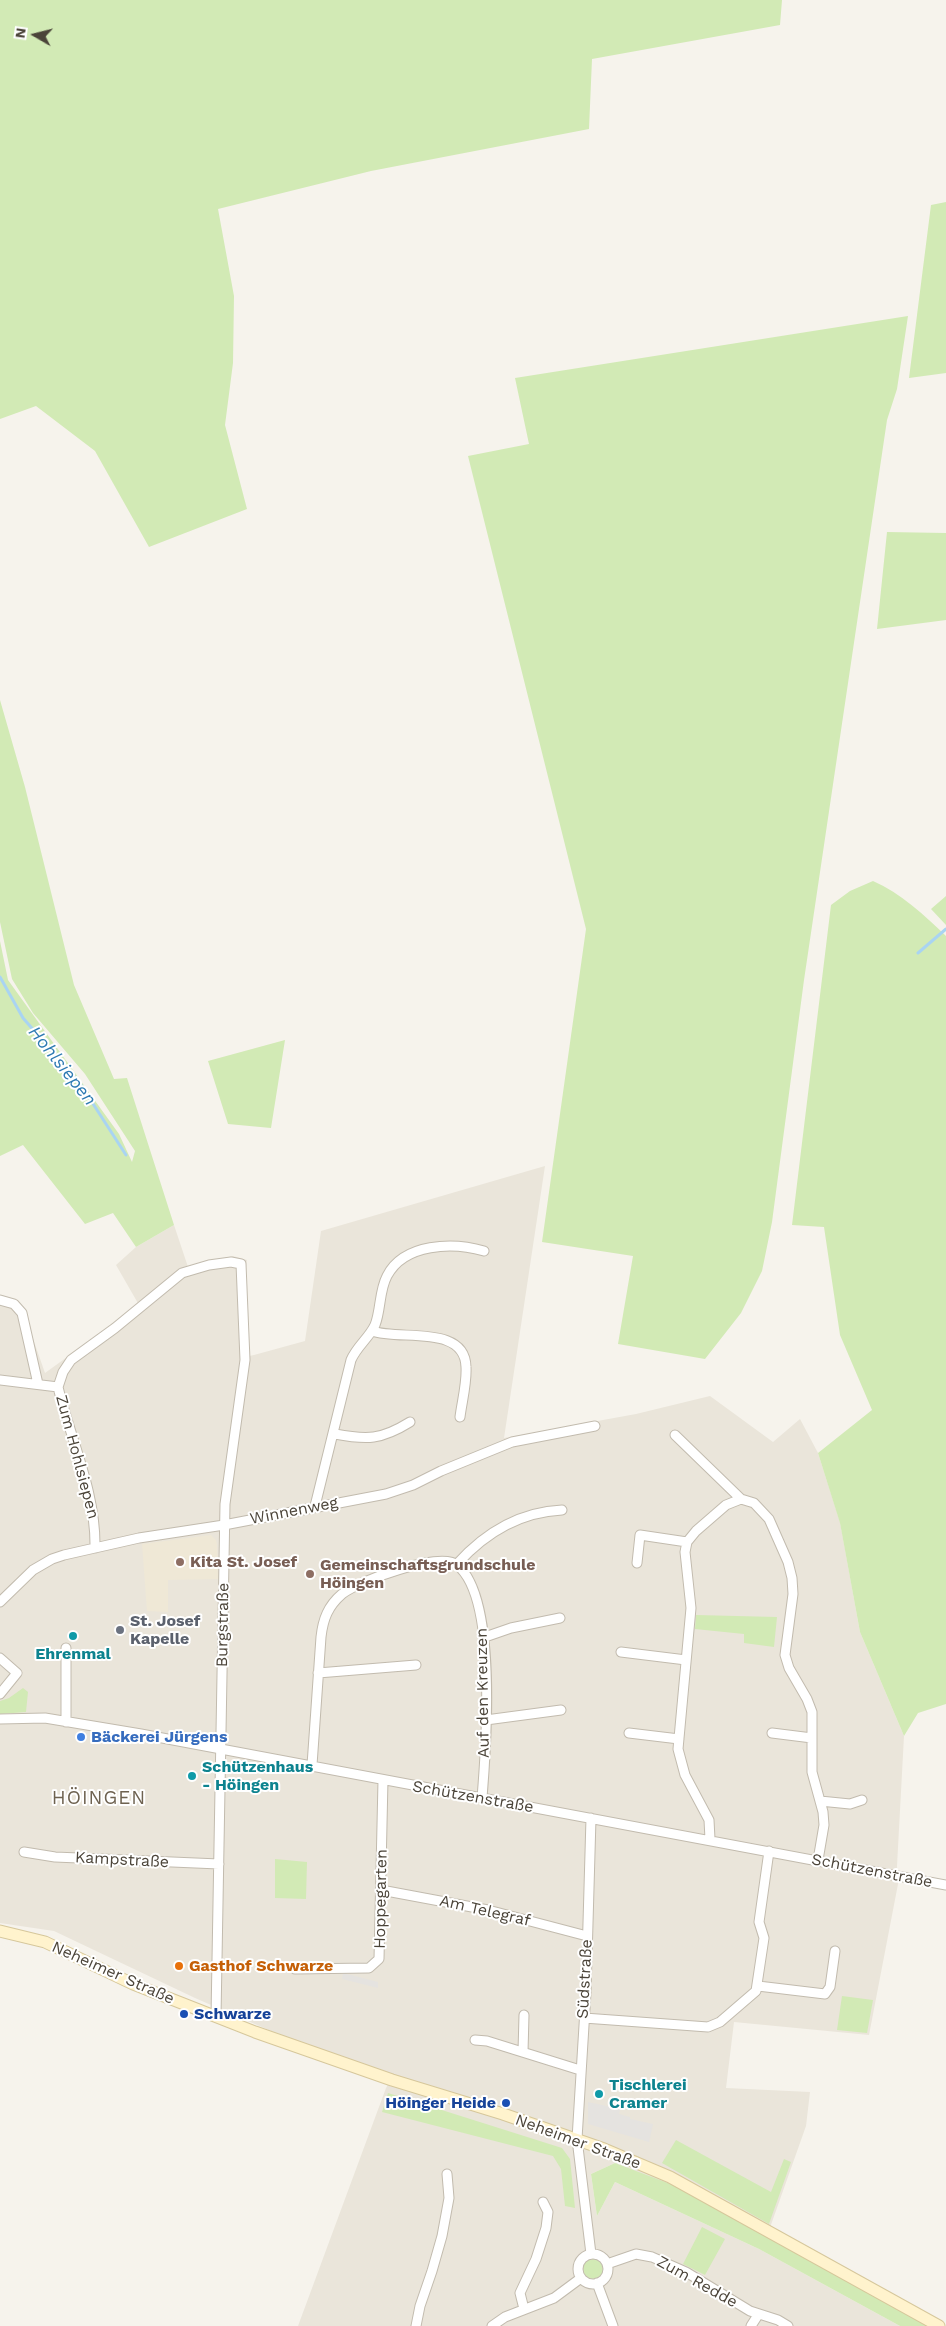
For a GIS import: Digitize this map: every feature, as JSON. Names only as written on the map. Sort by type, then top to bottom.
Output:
[{"type":"main road","name":"Neheimer Straße","points":[[0,1931],[44,1942],[133,1984],[216,2017],[392,2080],[577,2138],[670,2177],[939,2326]]},
{"type":"street","points":[[315,1506],[335,1434],[351,1360],[372,1331],[378,1317],[384,1282],[390,1271],[400,1261],[418,1252],[440,1246],[468,1246],[484,1251]]},
{"type":"street","name":"Burgstraße","points":[[182,1273],[209,1264],[231,1262],[241,1264],[245,1360],[225,1504],[224,1525],[220,1864],[216,2017]]},
{"type":"street","name":"Zum Hohlsiepen","points":[[95,1548],[92,1499],[58,1387],[63,1372],[71,1360],[115,1328],[182,1273]]},
{"type":"street","points":[[0,1300],[14,1304],[22,1313],[38,1384]]},
{"type":"street","points":[[372,1331],[383,1335],[445,1339],[458,1346],[466,1366],[460,1417]]},
{"type":"street","points":[[0,1380],[58,1387]]},
{"type":"street","points":[[335,1434],[360,1438],[376,1438],[396,1431],[410,1422]]},
{"type":"street","name":"Winnenweg","points":[[0,1602],[41,1564],[64,1555],[139,1538],[224,1525],[400,1490],[512,1442],[595,1426]]},
{"type":"street","points":[[675,1435],[741,1499],[754,1503],[769,1519],[788,1562],[793,1594],[785,1655],[789,1668],[810,1705],[813,1781],[820,1800],[824,1825],[818,1860]]},
{"type":"street","points":[[710,1839],[709,1820],[682,1766],[679,1739],[691,1608],[685,1562],[687,1542],[696,1531],[726,1505],[741,1499]]},
{"type":"street","points":[[312,1765],[324,1617],[341,1595],[365,1581],[408,1568],[442,1562],[457,1564],[491,1534],[518,1518],[540,1511],[562,1510]]},
{"type":"street","points":[[637,1563],[640,1535],[687,1542]]},
{"type":"street","name":"Auf den Kreuzen","points":[[457,1564],[472,1588],[485,1637],[486,1720],[482,1798]]},
{"type":"street","points":[[485,1637],[511,1628],[560,1618]]},
{"type":"street","points":[[66,1648],[66,1722]]},
{"type":"street","points":[[622,1652],[686,1660]]},
{"type":"street","points":[[0,1658],[17,1673],[0,1694]]},
{"type":"street","points":[[318,1673],[416,1665]]},
{"type":"street","points":[[486,1720],[561,1710]]},
{"type":"street","name":"Schützenstraße","points":[[0,1720],[46,1718],[312,1765],[383,1780],[769,1850],[946,1885]]},
{"type":"street","points":[[629,1733],[679,1739]]},
{"type":"street","points":[[772,1733],[812,1738]]},
{"type":"street","name":"Hoppegarten","points":[[295,1969],[362,1969],[370,1968],[376,1964],[381,1951],[383,1780]]},
{"type":"street","points":[[820,1800],[850,1804],[862,1800]]},
{"type":"street","name":"Südstraße","points":[[591,1818],[584,2018],[577,2138],[591,2254]]},
{"type":"street","points":[[584,2018],[708,2027],[720,2022],[756,1991],[764,1938],[759,1922],[769,1850]]},
{"type":"street","name":"Kampstraße","points":[[24,1852],[55,1857],[220,1864]]},
{"type":"street","name":"Am Telegraf","points":[[382,1890],[488,1910],[587,1936]]},
{"type":"street","points":[[758,1986],[825,1994],[830,1987],[835,1951]]},
{"type":"street","points":[[523,2052],[524,2016]]},
{"type":"street","points":[[475,2040],[486,2041],[580,2070]]},
{"type":"street","points":[[416,2326],[420,2306],[432,2272],[449,2198],[447,2174]]},
{"type":"street","points":[[524,2309],[520,2292],[536,2259],[546,2228],[548,2212],[543,2202]]},
{"type":"street","points":[[591,2254],[601,2256],[607,2264],[608,2268],[605,2278],[597,2283],[588,2283],[581,2278],[578,2270],[580,2261],[591,2254]]},
{"type":"street","name":"Zum Redde","points":[[607,2264],[636,2254],[652,2257],[686,2272],[758,2315],[778,2320],[788,2326]]},
{"type":"street","points":[[492,2326],[505,2317],[554,2298],[581,2278]]},
{"type":"street","points":[[597,2283],[613,2326]]},
{"type":"street","points":[[751,2326],[758,2315]]},
{"type":"shaded area","points":[[545,1166],[504,1438],[636,1414],[710,1396],[773,1442],[800,1419],[818,1453],[840,1522],[860,1632],[904,1736],[897,1866],[898,1884],[869,2035],[734,2022],[726,2088],[810,2092],[806,2126],[767,2236],[615,2163],[591,2174],[597,2216],[615,2182],[759,2249],[900,2326],[298,2326],[386,2088],[392,2077],[271,2031],[195,1998],[54,1931],[0,1923],[0,1295],[17,1301],[24,1313],[45,1373],[139,1305],[116,1265],[136,1247],[174,1225],[188,1267],[233,1256],[247,1260],[244,1282],[249,1356],[254,1355],[305,1341],[321,1231]]},
{"type":"shaded area","name":"Kita St. Josef","points":[[211,1535],[216,1540],[217,1545],[218,1579],[168,1580],[168,1612],[147,1611],[142,1544]]},
{"type":"shaded area","points":[[343,1973],[378,1982],[378,1988],[342,1979]]},
{"type":"shaded area","points":[[588,2102],[620,2109],[619,2114],[630,2117],[630,2119],[653,2124],[649,2142],[588,2124]]},
{"type":"green space","points":[[0,0],[782,0],[780,25],[592,59],[589,129],[371,171],[218,209],[234,296],[233,363],[225,425],[247,509],[149,547],[95,451],[36,406],[0,419]]},
{"type":"green space","points":[[946,202],[946,373],[909,378],[931,205]]},
{"type":"green space","points":[[908,316],[897,389],[887,420],[804,980],[772,1222],[762,1271],[741,1313],[705,1359],[618,1344],[633,1256],[542,1242],[586,929],[468,456],[529,444],[515,378]]},
{"type":"green space","points":[[887,532],[946,533],[946,620],[877,629]]},
{"type":"green space","points":[[0,700],[25,787],[74,985],[114,1079],[127,1078],[174,1225],[136,1247],[113,1213],[85,1224],[23,1145],[0,1156],[0,941],[8,980],[119,1134],[132,1162],[135,1151],[85,1074],[33,1013],[12,979],[0,922]]},
{"type":"green space","points":[[873,881],[903,898],[946,936],[946,1704],[918,1713],[904,1736],[860,1632],[840,1523],[818,1453],[872,1410],[840,1335],[824,1227],[792,1225],[831,905],[850,891]]},
{"type":"green space","points":[[946,896],[946,925],[931,909]]},
{"type":"green space","points":[[285,1040],[271,1128],[228,1124],[208,1061]]},
{"type":"green space","points":[[696,1615],[777,1617],[774,1647],[744,1643],[744,1634],[695,1629]]},
{"type":"green space","points":[[23,1688],[28,1692],[26,1712],[0,1714],[0,1701],[9,1698]]},
{"type":"green space","points":[[275,1859],[307,1862],[306,1899],[275,1898]]},
{"type":"green space","points":[[842,1996],[873,2000],[867,2033],[837,2030]]},
{"type":"green space","points":[[388,2093],[562,2148],[570,2159],[575,2208],[565,2206],[561,2169],[553,2156],[382,2112]]},
{"type":"green space","points":[[676,2140],[771,2192],[784,2159],[791,2162],[769,2224],[662,2163]]},
{"type":"green space","points":[[615,2163],[673,2185],[930,2326],[900,2326],[759,2249],[615,2182],[597,2216],[591,2174]]},
{"type":"green space","points":[[702,2227],[725,2239],[705,2275],[683,2264]]},
{"type":"green space","points":[[593,2259],[600,2262],[603,2269],[600,2276],[593,2279],[586,2276],[583,2269],[586,2262]]},
{"type":"waterway","points":[[918,953],[946,929]]},
{"type":"waterway","name":"Hohlsiepen","points":[[0,977],[23,1018],[79,1082],[126,1155]]},
{"type":"place","name":"Kita St. Josef","points":[[180,1562]]},
{"type":"place","name":"Gemeinschaftsgrundschule Höingen","points":[[310,1574]]},
{"type":"place","name":"St. Josef Kapelle","points":[[120,1630]]},
{"type":"place","name":"Ehrenmal","points":[[73,1636]]},
{"type":"place","name":"Bäckerei Jürgens","points":[[81,1737]]},
{"type":"place","name":"Schützenhaus - Höingen","points":[[192,1776]]},
{"type":"place","name":"Gasthof Schwarze","points":[[179,1966]]},
{"type":"place","name":"Schwarze","points":[[184,2014]]},
{"type":"place","name":"Tischlerei Cramer","points":[[599,2094]]},
{"type":"place","name":"Höinger Heide","points":[[506,2103]]},
{"type":"district","name":"HÖINGEN","points":[[99,1798]]}]
